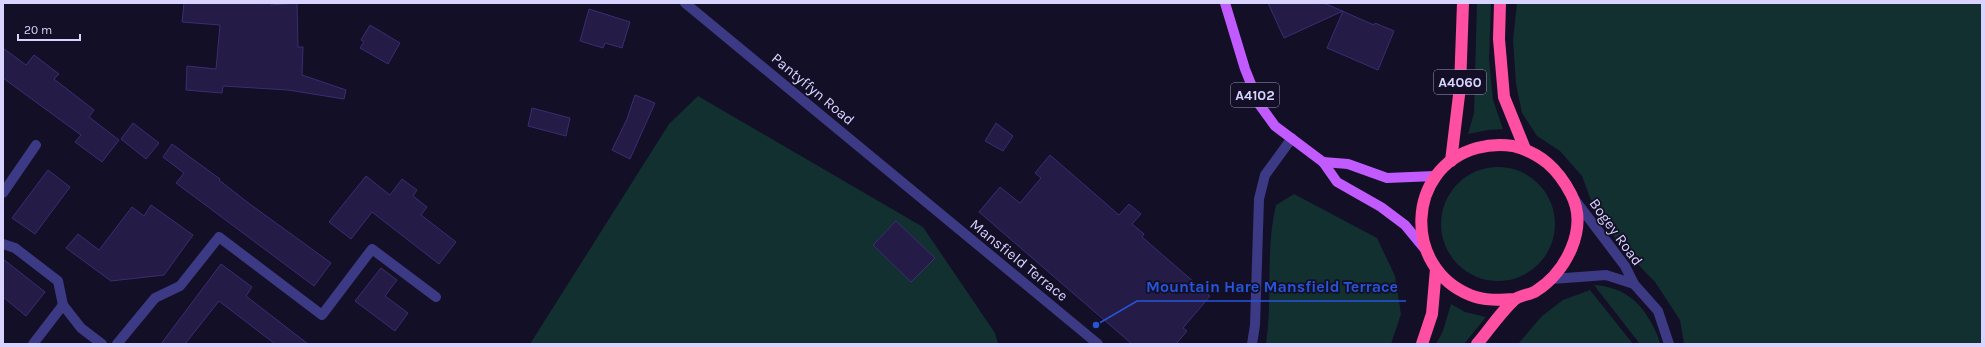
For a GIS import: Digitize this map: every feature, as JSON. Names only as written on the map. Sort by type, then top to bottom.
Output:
[{"type":"highway","name":"A4060","points":[[1451,160],[1460,87],[1463,3]]},
{"type":"highway","name":"A4060","points":[[1500,3],[1499,39],[1504,97],[1525,149]]},
{"type":"highway","points":[[1506,145],[1525,149],[1546,160],[1562,177],[1572,197],[1577,219],[1574,241],[1566,262],[1552,279],[1535,292],[1515,299],[1493,300],[1471,296],[1451,285],[1436,269],[1424,248],[1420,223],[1424,199],[1435,176],[1451,160],[1468,151],[1486,146],[1506,145]]},
{"type":"highway","points":[[1422,344],[1432,314],[1436,269]]},
{"type":"highway","points":[[1477,344],[1515,299]]},
{"type":"main road","name":"A4102","points":[[1225,3],[1245,68],[1259,104],[1275,126],[1324,162],[1338,182],[1381,207],[1405,225],[1424,248]]},
{"type":"main road","points":[[1324,162],[1348,164],[1387,178],[1435,176]]},
{"type":"street","name":"Pantyffyn Road","points":[[685,3],[921,199]]},
{"type":"street","points":[[1252,344],[1255,325],[1259,199],[1265,175],[1292,138]]},
{"type":"street","points":[[3,192],[36,145]]},
{"type":"street","name":"Bogey Road","points":[[1572,197],[1625,266],[1634,284],[1658,311],[1669,344]]},
{"type":"street","name":"Mansfield Terrace","points":[[921,199],[1098,344]]},
{"type":"street","points":[[117,344],[156,298],[180,286],[219,237],[322,315],[372,249],[436,296]]},
{"type":"street","points":[[3,244],[15,248],[58,281],[63,305],[81,328],[102,344]]},
{"type":"street","name":"Bogey Road","points":[[1552,279],[1606,275],[1634,284]]},
{"type":"street","points":[[33,344],[63,305]]},
{"type":"green space","points":[[1477,3],[1491,4],[1489,59],[1493,100],[1503,129],[1468,134],[1474,113]]},
{"type":"green space","points":[[1517,3],[1982,3],[1982,344],[1684,344],[1680,320],[1655,282],[1624,250],[1595,211],[1582,176],[1560,151],[1537,136],[1522,113],[1516,84],[1513,40]]},
{"type":"green space","points":[[698,96],[923,227],[995,333],[998,344],[530,344],[669,124]]},
{"type":"green space","points":[[1498,167],[1520,171],[1530,176],[1546,192],[1551,202],[1555,224],[1551,246],[1546,256],[1530,272],[1520,277],[1498,281],[1476,277],[1466,272],[1450,256],[1445,246],[1441,224],[1445,202],[1450,192],[1466,176],[1476,171]]},
{"type":"green space","points":[[1294,194],[1377,238],[1395,276],[1401,314],[1391,344],[1266,344],[1269,309],[1271,239],[1276,205]]},
{"type":"green space","points":[[1594,285],[1614,289],[1630,297],[1648,317],[1660,344],[1640,344]]},
{"type":"green space","points":[[1590,290],[1633,344],[1518,344],[1542,316],[1563,300]]},
{"type":"green space","points":[[1451,304],[1465,312],[1486,317],[1464,344],[1436,344],[1443,331]]},
{"type":"building","points":[[184,3],[271,3],[271,5],[297,3],[298,47],[303,47],[302,75],[346,90],[344,99],[288,90],[223,86],[222,93],[186,90],[187,66],[216,69],[220,25],[182,22]]},
{"type":"building","points":[[1268,3],[1324,3],[1343,11],[1284,38]]},
{"type":"building","points":[[589,9],[630,22],[622,48],[605,43],[603,48],[580,41]]},
{"type":"building","points":[[1343,11],[1374,25],[1375,23],[1394,31],[1378,70],[1327,48]]},
{"type":"building","points":[[370,25],[400,43],[388,64],[360,48],[364,42],[361,40]]},
{"type":"building","points":[[3,48],[26,65],[34,55],[59,74],[54,79],[94,110],[89,117],[119,140],[102,162],[75,142],[81,135],[3,78]]},
{"type":"building","points":[[635,95],[655,103],[630,159],[612,150],[627,119]]},
{"type":"building","points":[[532,108],[570,118],[566,136],[528,126]]},
{"type":"building","points":[[133,123],[159,143],[146,159],[121,139]]},
{"type":"building","points":[[996,123],[1013,136],[1003,151],[985,141]]},
{"type":"building","points":[[172,144],[220,179],[219,180],[247,202],[331,263],[314,286],[176,183],[184,173],[163,157]]},
{"type":"building","points":[[1050,155],[1119,215],[1129,204],[1141,214],[1132,224],[1144,234],[1142,237],[1210,296],[1183,328],[1187,331],[1176,344],[1132,344],[979,212],[1000,187],[1020,203],[1041,178],[1035,173]]},
{"type":"building","points":[[48,170],[70,187],[35,234],[12,218]]},
{"type":"building","points":[[366,176],[390,195],[402,179],[417,190],[413,196],[427,207],[421,215],[456,242],[439,264],[372,212],[351,239],[329,222]]},
{"type":"building","points":[[151,205],[193,235],[164,275],[111,281],[66,248],[78,234],[99,250],[132,207],[144,216]]},
{"type":"building","points":[[896,221],[935,258],[911,282],[873,245]]},
{"type":"building","points":[[3,259],[45,292],[26,316],[3,297]]},
{"type":"building","points":[[221,264],[252,287],[246,296],[308,344],[275,344],[219,301],[185,344],[161,344]]},
{"type":"building","points":[[381,268],[397,280],[385,296],[408,313],[395,331],[355,301]]},
{"type":"place","name":"Mountain Hare Mansfield Terrace","points":[[1096,325]]}]
